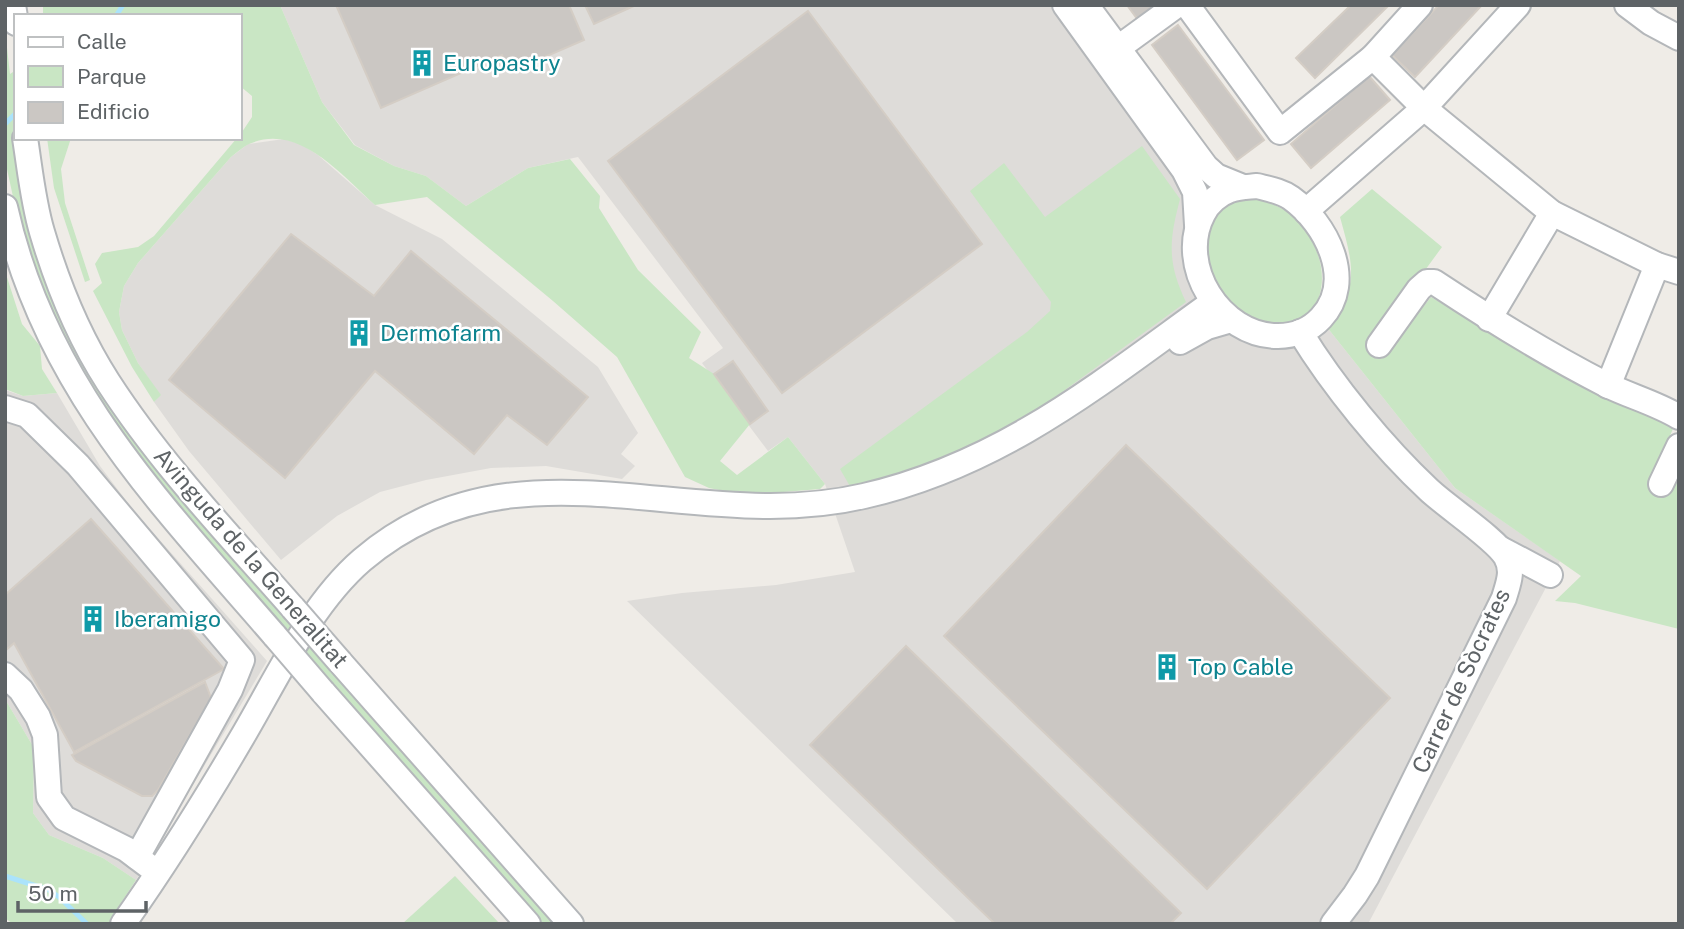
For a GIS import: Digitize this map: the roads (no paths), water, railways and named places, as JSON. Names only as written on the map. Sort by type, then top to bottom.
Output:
[{"type":"street","points":[[1065,5],[1190,180],[1196,200],[1195,260],[1213,302],[1231,320],[1268,336],[1300,332],[1321,318],[1328,308],[1333,297],[1336,271],[1331,248],[1306,211],[1290,197],[1256,186],[1229,190],[1206,208],[1197,225]]},
{"type":"street","points":[[1086,5],[1206,167],[1216,176],[1243,187]]},
{"type":"street","points":[[1118,48],[1177,5]]},
{"type":"street","points":[[1187,5],[1280,132],[1373,57],[1420,5]]},
{"type":"street","points":[[1306,211],[1424,107],[1518,5]]},
{"type":"street","points":[[1627,5],[1651,23],[1679,38]]},
{"type":"street","points":[[1373,57],[1424,107],[1552,213],[1668,268],[1608,386]]},
{"type":"street","name":"Avinguda de la Generalitat","points":[[27,150],[42,232],[57,276],[85,341],[106,380],[161,456],[571,924]]},
{"type":"street","name":"Avinguda de la Generalitat","points":[[5,207],[13,246],[34,304],[83,397],[109,439],[136,475],[323,692],[528,924]]},
{"type":"street","points":[[1489,319],[1552,213]]},
{"type":"street","points":[[1379,345],[1419,289],[1427,282],[1434,282],[1489,319],[1608,386],[1679,417]]},
{"type":"street","points":[[132,921],[321,605],[360,561],[408,527],[461,504],[530,492],[564,492],[756,507],[862,497],[931,477],[1009,442],[1082,395],[1213,302]]},
{"type":"street","points":[[132,921],[200,837],[332,617],[369,574],[408,544],[439,527],[474,516],[518,508],[585,508],[669,517],[752,521],[838,516],[886,506],[936,492],[1020,452],[1077,417],[1189,336],[1231,320]]},
{"type":"street","points":[[1300,332],[1349,399],[1409,470],[1440,500],[1501,549],[1549,575]]},
{"type":"street","points":[[5,408],[27,415],[78,465],[242,660],[230,690],[137,857]]},
{"type":"street","points":[[1661,484],[1679,446]]},
{"type":"street","name":"Carrer de Sòcrates","points":[[1333,924],[1367,876],[1504,598],[1511,571],[1501,549]]},
{"type":"street","points":[[5,675],[21,690],[38,718],[44,735],[49,797],[64,818],[137,857],[160,873]]},
{"type":"waterway","points":[[117,14],[123,5]]},
{"type":"waterway","points":[[5,124],[14,115]]},
{"type":"waterway","points":[[5,876],[49,890],[87,924]]},
{"type":"place","name":"Europastry","points":[[422,63]]},
{"type":"place","name":"Dermofarm","points":[[359,333]]},
{"type":"place","name":"Iberamigo","points":[[93,619]]},
{"type":"place","name":"Top Cable","points":[[1167,667]]}]
